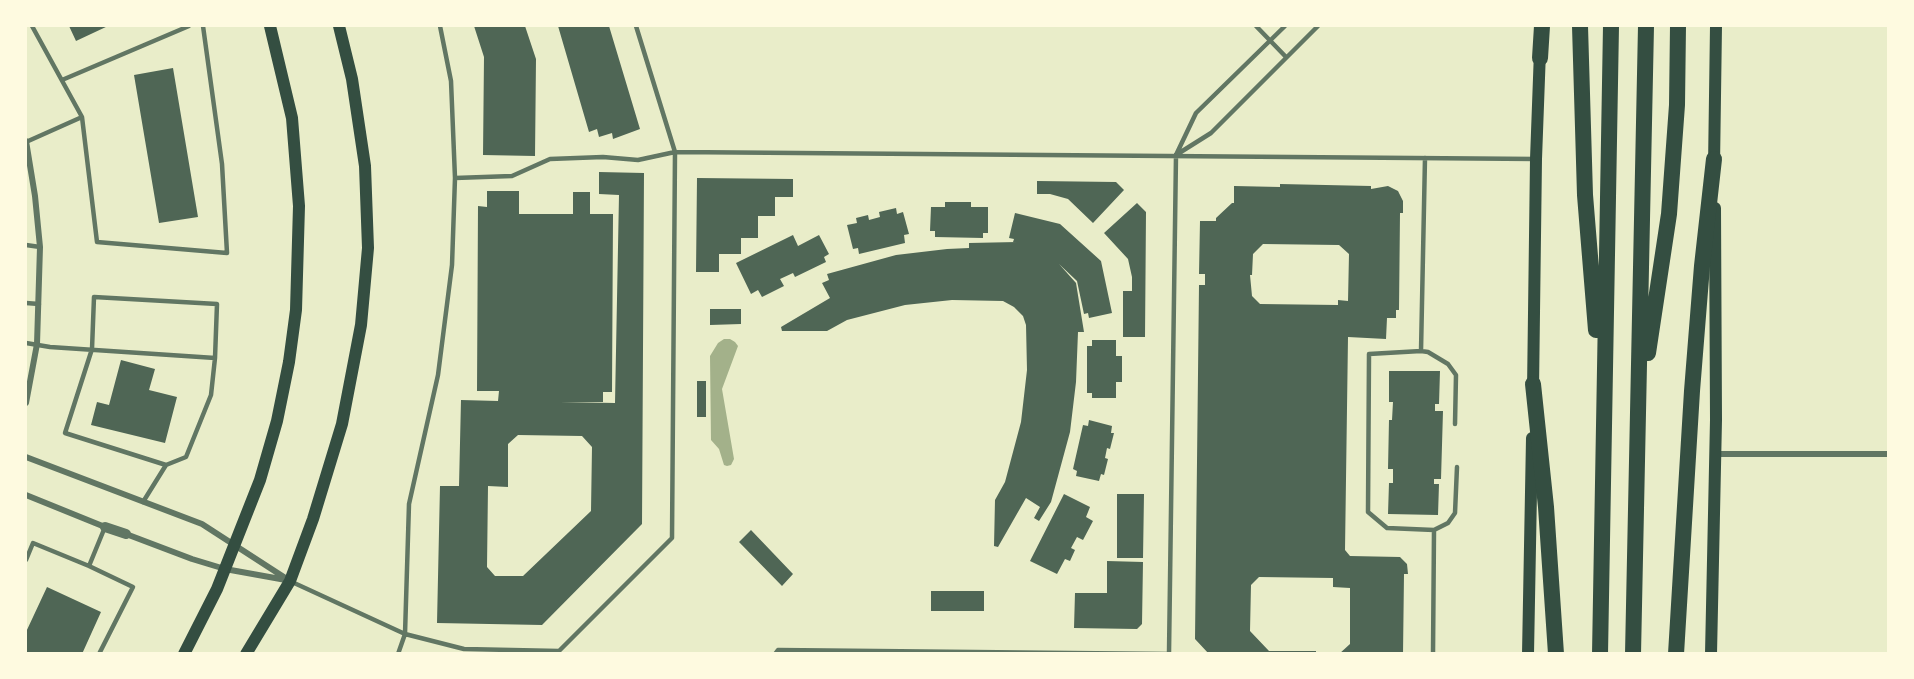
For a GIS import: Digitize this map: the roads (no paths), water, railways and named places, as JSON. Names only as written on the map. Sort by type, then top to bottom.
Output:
[{"type":"highway","points":[[1540,58],[1541,26]]},
{"type":"highway","points":[[1580,26],[1585,195],[1603,429]]},
{"type":"highway","points":[[1600,654],[1611,26]]},
{"type":"highway","points":[[1633,654],[1646,26]]},
{"type":"highway","points":[[1638,428],[1669,214],[1677,105],[1678,26]]},
{"type":"highway","points":[[1676,654],[1692,391],[1702,266],[1714,159]]},
{"type":"highway","points":[[1533,384],[1547,518],[1556,654]]},
{"type":"main road","points":[[184,654],[217,589],[260,480],[278,421],[289,362],[296,310],[299,206],[292,118],[270,26]]},
{"type":"main road","points":[[246,654],[290,581],[313,519],[342,424],[361,325],[368,248],[365,166],[352,79],[339,26]]},
{"type":"main road","points":[[1711,654],[1716,454],[1714,159],[1716,26]]},
{"type":"main road","points":[[1528,654],[1536,159],[1540,58]]},
{"type":"street","points":[[26,141],[40,247],[37,344],[26,403]]},
{"type":"street","points":[[1716,454],[1888,454]]},
{"type":"street","points":[[26,457],[202,524],[290,581]]},
{"type":"street","points":[[26,495],[192,559],[225,569],[290,581]]},
{"type":"lane","points":[[32,26],[82,117],[97,242],[227,253],[222,164],[203,26]]},
{"type":"lane","points":[[62,80],[189,26]]},
{"type":"lane","points":[[398,654],[405,634],[409,504],[438,375],[452,265],[455,178],[451,81],[440,26]]},
{"type":"lane","points":[[290,581],[405,634],[464,649],[560,652],[672,538],[675,152],[636,26]]},
{"type":"lane","points":[[1256,26],[1286,57]]},
{"type":"lane","points":[[775,654],[778,650],[1169,653],[1176,154],[1196,113],[1286,26]]},
{"type":"lane","points":[[1176,154],[1211,133],[1318,26]]},
{"type":"lane","points":[[26,141],[82,117]]},
{"type":"lane","points":[[455,178],[512,176],[550,159],[603,157],[638,160],[675,152],[1176,154],[1536,159]]},
{"type":"lane","points":[[1421,351],[1425,158]]},
{"type":"lane","points":[[26,245],[40,247]]},
{"type":"lane","points":[[143,502],[166,465],[186,457],[211,395],[217,304],[94,297],[92,349],[65,433],[166,465]]},
{"type":"lane","points":[[26,303],[39,304]]},
{"type":"lane","points":[[26,343],[50,347],[215,358]]},
{"type":"lane","points":[[1455,424],[1456,375],[1448,364],[1428,352],[1421,351],[1369,354],[1368,513],[1387,528],[1434,530],[1448,523],[1455,513],[1456,467]]},
{"type":"lane","points":[[89,566],[105,527]]},
{"type":"lane","points":[[1433,654],[1434,530]]},
{"type":"lane","points":[[26,560],[33,543],[133,587],[99,654]]}]
